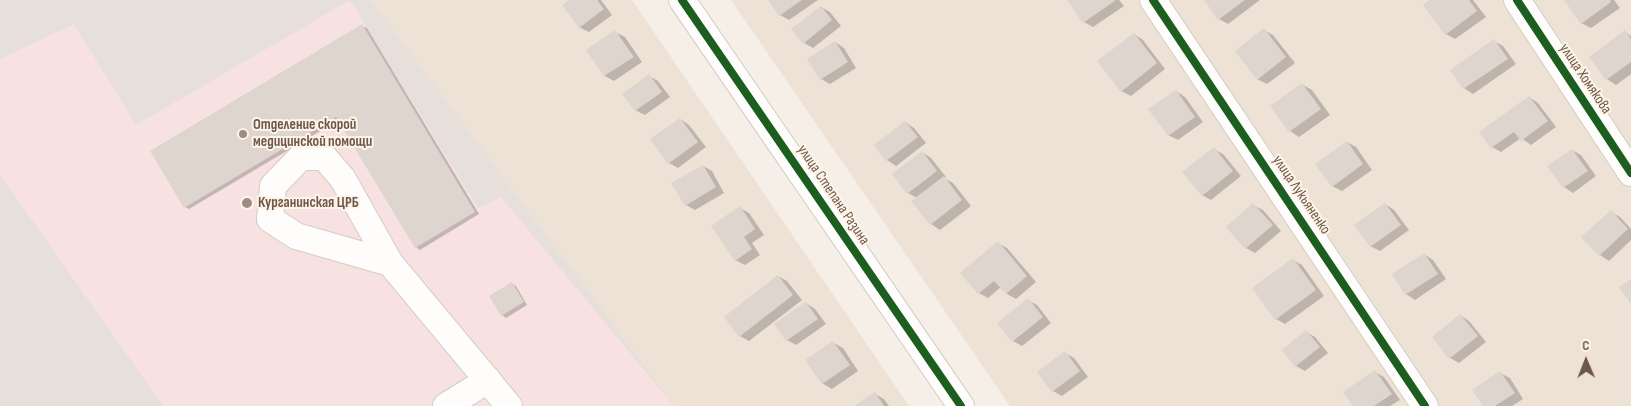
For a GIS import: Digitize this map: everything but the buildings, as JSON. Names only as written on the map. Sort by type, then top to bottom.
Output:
[{"type":"street","name":"улица Степана Разина","points":[[682,0],[961,406]]},
{"type":"street","name":"улица Лукьяненко","points":[[1153,0],[1426,406]]},
{"type":"street","name":"улица Хомякова","points":[[1516,0],[1631,173]]},
{"type":"street","points":[[390,263],[296,236],[270,219],[273,186],[301,157],[324,157],[343,179],[390,263],[509,406]]},
{"type":"street","points":[[446,406],[488,380]]},
{"type":"shaded area","name":"Курганинская ЦРБ","points":[[0,0],[371,0],[675,406],[0,406]]},
{"type":"shaded area","name":"Курганинская ЦРБ","points":[[350,0],[478,208],[501,197],[674,406],[163,406],[0,175],[0,59],[74,24],[136,125]]},
{"type":"shaded area","points":[[371,0],[632,0],[909,406],[675,406]]},
{"type":"shaded area","points":[[731,0],[1631,0],[1631,406],[1010,406]]},
{"type":"cycle path","points":[[682,0],[961,406]]},
{"type":"cycle path","points":[[1153,0],[1425,406]]},
{"type":"cycle path","points":[[1517,0],[1631,173]]},
{"type":"place","name":"Отделение скорой медицинской помощи","points":[[243,134]]},
{"type":"place","name":"Курганинская ЦРБ","points":[[247,203]]}]
